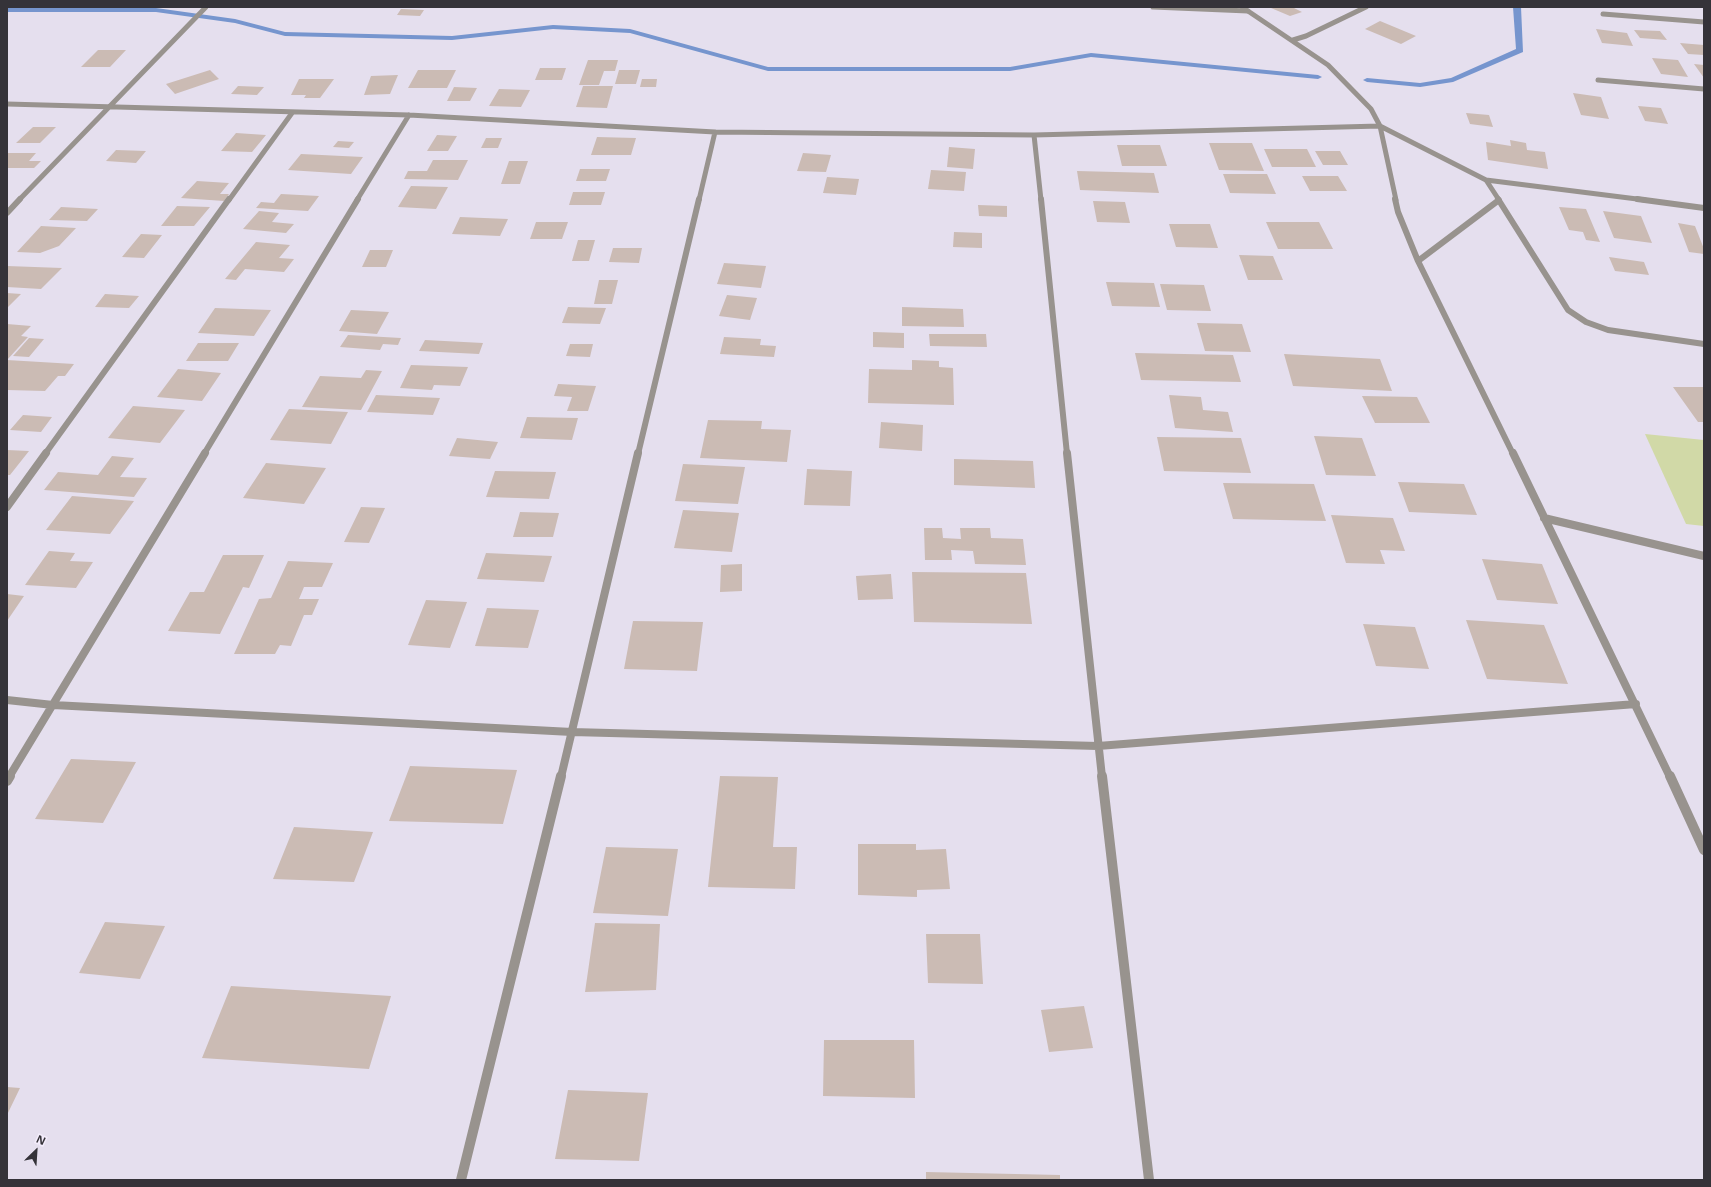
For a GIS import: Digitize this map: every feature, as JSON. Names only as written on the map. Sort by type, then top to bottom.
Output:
[{"type":"street","points":[[7,213],[206,7]]},
{"type":"street","points":[[1153,7],[1248,11]]},
{"type":"street","points":[[1242,7],[1328,65],[1356,91],[1371,109],[1380,126],[1398,212],[1418,261],[1636,704],[1704,850]]},
{"type":"street","points":[[1293,40],[1306,36],[1366,7]]},
{"type":"street","points":[[1603,14],[1704,22]]},
{"type":"street","points":[[1598,80],[1704,89]]},
{"type":"street","points":[[7,104],[110,106],[292,113],[409,115],[715,132],[1034,135],[1380,126],[1486,180],[1704,208]]},
{"type":"street","points":[[7,507],[292,113]]},
{"type":"street","points":[[7,781],[409,115]]},
{"type":"street","points":[[461,1180],[572,732],[715,132]]},
{"type":"street","points":[[1034,135],[1098,746],[1149,1180]]},
{"type":"street","points":[[1486,180],[1568,310],[1586,322],[1608,330],[1704,344]]},
{"type":"street","points":[[1418,261],[1499,200]]},
{"type":"street","points":[[1544,518],[1704,556]]},
{"type":"street","points":[[7,700],[53,705],[572,732],[1098,746],[1636,704]]},
{"type":"green space","points":[[1645,434],[1704,440],[1704,526],[1686,524]]},
{"type":"building","points":[[1292,7],[1302,12],[1290,16],[1271,8]]},
{"type":"building","points":[[401,9],[424,10],[420,16],[397,15]]},
{"type":"building","points":[[1380,21],[1416,36],[1401,44],[1365,29]]},
{"type":"building","points":[[1596,29],[1627,33],[1633,46],[1602,43]]},
{"type":"building","points":[[1634,30],[1660,31],[1667,40],[1640,38]]},
{"type":"building","points":[[1680,43],[1704,45],[1704,55],[1688,54]]},
{"type":"building","points":[[98,50],[126,50],[110,67],[81,67]]},
{"type":"building","points":[[1652,58],[1678,60],[1688,77],[1661,74]]},
{"type":"building","points":[[588,60],[618,60],[615,71],[604,71],[599,85],[579,85]]},
{"type":"building","points":[[1694,64],[1704,65],[1704,78]]},
{"type":"building","points":[[540,68],[566,68],[562,80],[535,80]]},
{"type":"building","points":[[210,70],[219,79],[175,94],[166,84]]},
{"type":"building","points":[[418,70],[456,70],[447,88],[408,88]]},
{"type":"building","points":[[619,70],[640,70],[636,84],[615,84]]},
{"type":"building","points":[[398,75],[390,94],[364,95],[371,76]]},
{"type":"building","points":[[299,79],[334,79],[320,98],[304,98],[306,95],[291,95]]},
{"type":"building","points":[[642,79],[657,79],[656,87],[640,87]]},
{"type":"building","points":[[238,86],[264,87],[257,95],[231,94]]},
{"type":"building","points":[[583,86],[613,86],[607,108],[576,107]]},
{"type":"building","points":[[454,87],[477,88],[470,101],[447,101]]},
{"type":"building","points":[[499,89],[530,90],[521,107],[489,106]]},
{"type":"building","points":[[1573,93],[1601,97],[1609,119],[1581,115]]},
{"type":"building","points":[[1638,106],[1661,108],[1668,124],[1645,121]]},
{"type":"building","points":[[1466,113],[1489,115],[1493,127],[1470,124]]},
{"type":"building","points":[[33,127],[56,127],[40,143],[16,143]]},
{"type":"building","points":[[236,133],[266,135],[252,152],[221,151]]},
{"type":"building","points":[[437,135],[457,136],[448,151],[427,151]]},
{"type":"building","points":[[597,137],[636,138],[631,155],[591,155]]},
{"type":"building","points":[[486,138],[502,138],[498,148],[481,148]]},
{"type":"building","points":[[1510,140],[1526,143],[1527,150],[1545,152],[1548,169],[1488,160],[1486,142],[1511,146]]},
{"type":"building","points":[[338,141],[354,142],[349,148],[333,147]]},
{"type":"building","points":[[1209,143],[1252,143],[1264,171],[1219,170]]},
{"type":"building","points":[[1117,145],[1160,145],[1167,166],[1122,166]]},
{"type":"building","points":[[949,147],[975,149],[973,169],[947,167]]},
{"type":"building","points":[[1264,149],[1307,149],[1316,167],[1272,167]]},
{"type":"building","points":[[116,150],[146,151],[136,163],[106,161]]},
{"type":"building","points":[[1315,151],[1340,151],[1348,165],[1323,165]]},
{"type":"building","points":[[7,153],[36,153],[29,161],[41,161],[34,168],[7,168]]},
{"type":"building","points":[[803,153],[831,155],[826,172],[797,171]]},
{"type":"building","points":[[301,154],[363,157],[351,174],[288,170]]},
{"type":"building","points":[[433,160],[468,160],[458,180],[404,179],[408,171],[427,171]]},
{"type":"building","points":[[509,161],[528,161],[520,184],[501,184]]},
{"type":"building","points":[[580,169],[610,169],[606,181],[576,181]]},
{"type":"building","points":[[931,170],[966,172],[964,191],[928,189]]},
{"type":"building","points":[[1077,171],[1154,173],[1159,193],[1080,190]]},
{"type":"building","points":[[1223,174],[1267,174],[1276,194],[1230,193]]},
{"type":"building","points":[[1302,176],[1338,176],[1347,191],[1310,191]]},
{"type":"building","points":[[827,177],[859,179],[856,195],[823,193]]},
{"type":"building","points":[[197,181],[229,183],[220,194],[229,194],[224,201],[181,198]]},
{"type":"building","points":[[411,186],[448,187],[436,209],[398,207]]},
{"type":"building","points":[[573,192],[605,192],[601,205],[569,205]]},
{"type":"building","points":[[281,194],[319,196],[308,211],[256,208],[261,202],[274,203]]},
{"type":"building","points":[[1093,201],[1125,202],[1130,223],[1097,222]]},
{"type":"building","points":[[978,205],[1007,206],[1007,217],[979,216]]},
{"type":"building","points":[[177,206],[210,207],[194,226],[161,226]]},
{"type":"building","points":[[61,207],[98,209],[87,221],[49,220]]},
{"type":"building","points":[[1559,207],[1586,209],[1600,242],[1586,240],[1583,232],[1569,230]]},
{"type":"building","points":[[259,211],[279,213],[272,222],[294,224],[286,233],[243,229]]},
{"type":"building","points":[[1603,211],[1641,216],[1652,243],[1614,238]]},
{"type":"building","points":[[460,217],[508,219],[500,236],[452,234]]},
{"type":"building","points":[[536,222],[568,222],[562,239],[530,239]]},
{"type":"building","points":[[1266,222],[1319,222],[1333,249],[1278,249]]},
{"type":"building","points":[[1678,223],[1695,226],[1704,249],[1704,254],[1689,252]]},
{"type":"building","points":[[1169,224],[1210,224],[1218,248],[1176,247]]},
{"type":"building","points":[[41,226],[76,228],[59,246],[40,253],[17,252]]},
{"type":"building","points":[[954,232],[982,233],[982,248],[953,247]]},
{"type":"building","points":[[141,234],[162,235],[144,258],[122,257]]},
{"type":"building","points":[[578,240],[595,240],[589,261],[572,261]]},
{"type":"building","points":[[256,242],[290,245],[279,258],[294,259],[284,272],[245,269],[236,280],[225,279]]},
{"type":"building","points":[[613,248],[642,248],[639,263],[609,262]]},
{"type":"building","points":[[370,250],[393,250],[386,267],[362,267]]},
{"type":"building","points":[[1239,255],[1273,256],[1283,280],[1248,280]]},
{"type":"building","points":[[1609,257],[1644,262],[1649,275],[1615,271]]},
{"type":"building","points":[[724,263],[766,266],[761,288],[717,284]]},
{"type":"building","points":[[7,266],[62,268],[41,289],[7,287]]},
{"type":"building","points":[[599,280],[618,280],[612,304],[594,304]]},
{"type":"building","points":[[1106,282],[1154,283],[1160,307],[1112,306]]},
{"type":"building","points":[[1160,284],[1204,285],[1211,311],[1167,310]]},
{"type":"building","points":[[7,293],[21,294],[7,308]]},
{"type":"building","points":[[105,294],[139,296],[129,308],[95,307]]},
{"type":"building","points":[[727,295],[757,298],[750,320],[719,316]]},
{"type":"building","points":[[568,307],[606,308],[600,324],[562,323]]},
{"type":"building","points":[[902,307],[963,309],[964,327],[902,326]]},
{"type":"building","points":[[215,308],[271,310],[254,336],[198,333]]},
{"type":"building","points":[[351,310],[389,312],[377,334],[339,331]]},
{"type":"building","points":[[1197,323],[1242,324],[1251,352],[1205,351]]},
{"type":"building","points":[[7,324],[31,326],[21,336],[28,337],[7,360]]},
{"type":"building","points":[[873,332],[904,333],[904,348],[873,347]]},
{"type":"building","points":[[929,334],[986,334],[987,347],[930,346]]},
{"type":"building","points":[[348,335],[401,338],[398,345],[383,344],[380,350],[340,347]]},
{"type":"building","points":[[724,337],[761,339],[760,345],[776,346],[774,357],[720,354]]},
{"type":"building","points":[[29,338],[44,339],[29,357],[13,356]]},
{"type":"building","points":[[425,340],[483,343],[479,354],[419,351]]},
{"type":"building","points":[[198,343],[239,343],[228,361],[186,361]]},
{"type":"building","points":[[570,344],[593,344],[590,357],[566,356]]},
{"type":"building","points":[[1135,353],[1233,355],[1241,382],[1141,380]]},
{"type":"building","points":[[1284,354],[1380,359],[1392,391],[1293,386]]},
{"type":"building","points":[[7,360],[74,364],[65,376],[58,376],[45,391],[7,390]]},
{"type":"building","points":[[912,360],[939,361],[939,367],[953,368],[954,405],[868,403],[869,369],[912,370]]},
{"type":"building","points":[[411,365],[468,367],[460,386],[434,385],[432,390],[400,388]]},
{"type":"building","points":[[178,369],[221,373],[202,401],[157,397]]},
{"type":"building","points":[[366,370],[382,371],[361,410],[302,407],[320,376],[361,378]]},
{"type":"building","points":[[558,384],[596,386],[588,411],[567,411],[572,397],[554,396]]},
{"type":"building","points":[[1673,387],[1704,387],[1704,422],[1698,422]]},
{"type":"building","points":[[376,395],[440,398],[433,415],[367,412]]},
{"type":"building","points":[[1169,395],[1201,397],[1203,410],[1228,412],[1233,432],[1175,428]]},
{"type":"building","points":[[1362,396],[1417,397],[1430,423],[1375,423]]},
{"type":"building","points":[[133,406],[185,410],[160,443],[108,438]]},
{"type":"building","points":[[289,409],[348,412],[331,444],[270,440]]},
{"type":"building","points":[[23,415],[52,417],[41,432],[10,430]]},
{"type":"building","points":[[527,417],[578,418],[572,440],[520,438]]},
{"type":"building","points":[[708,420],[762,421],[761,429],[791,430],[787,462],[700,458]]},
{"type":"building","points":[[881,422],[923,425],[922,451],[879,448]]},
{"type":"building","points":[[1314,436],[1362,438],[1376,476],[1326,475]]},
{"type":"building","points":[[1157,437],[1241,438],[1251,473],[1164,471]]},
{"type":"building","points":[[457,438],[498,442],[490,459],[449,456]]},
{"type":"building","points":[[7,450],[29,451],[10,475],[7,475]]},
{"type":"building","points":[[112,456],[134,458],[120,477],[147,478],[134,497],[44,490],[58,472],[98,475]]},
{"type":"building","points":[[954,459],[1033,461],[1035,488],[954,485]]},
{"type":"building","points":[[266,463],[326,468],[304,504],[243,498]]},
{"type":"building","points":[[683,464],[745,467],[738,504],[675,501]]},
{"type":"building","points":[[807,469],[852,471],[850,506],[804,505]]},
{"type":"building","points":[[495,471],[556,472],[549,499],[486,497]]},
{"type":"building","points":[[1398,482],[1464,484],[1477,515],[1409,512]]},
{"type":"building","points":[[1223,483],[1314,484],[1326,521],[1233,519]]},
{"type":"building","points":[[72,496],[134,501],[110,534],[46,530]]},
{"type":"building","points":[[361,507],[385,508],[369,543],[344,542]]},
{"type":"building","points":[[683,510],[739,513],[732,552],[674,548]]},
{"type":"building","points":[[520,512],[559,513],[553,537],[513,537]]},
{"type":"building","points":[[1331,515],[1393,518],[1405,551],[1380,550],[1385,564],[1346,563]]},
{"type":"building","points":[[924,528],[942,528],[943,538],[961,539],[960,528],[990,528],[991,538],[1023,539],[1026,565],[975,564],[973,551],[951,550],[952,560],[925,560]]},
{"type":"building","points":[[49,551],[75,553],[70,561],[93,562],[76,588],[25,585]]},
{"type":"building","points":[[486,553],[552,556],[544,582],[477,579]]},
{"type":"building","points":[[223,555],[264,555],[249,588],[243,587],[220,634],[168,631],[190,592],[204,592]]},
{"type":"building","points":[[1482,559],[1542,564],[1558,604],[1497,600]]},
{"type":"building","points":[[288,561],[333,563],[322,587],[304,587],[299,599],[319,599],[312,615],[304,615],[291,646],[280,645],[275,654],[234,654],[259,599],[271,598]]},
{"type":"building","points":[[742,564],[742,591],[720,592],[721,565]]},
{"type":"building","points":[[912,572],[1026,573],[1032,624],[914,622]]},
{"type":"building","points":[[891,574],[893,599],[858,600],[856,576]]},
{"type":"building","points":[[7,594],[24,596],[7,621]]},
{"type":"building","points":[[426,600],[467,602],[450,648],[408,645]]},
{"type":"building","points":[[487,608],[539,610],[528,648],[475,646]]},
{"type":"building","points":[[1466,620],[1544,625],[1568,684],[1487,679]]},
{"type":"building","points":[[633,621],[703,622],[697,671],[624,669]]},
{"type":"building","points":[[1363,624],[1415,627],[1429,669],[1376,666]]},
{"type":"building","points":[[71,759],[136,762],[103,823],[35,819]]},
{"type":"building","points":[[410,766],[517,770],[503,824],[389,821]]},
{"type":"building","points":[[720,776],[778,777],[773,847],[797,847],[795,889],[708,887]]},
{"type":"building","points":[[294,827],[373,832],[354,882],[273,879]]},
{"type":"building","points":[[858,844],[916,844],[916,850],[946,849],[950,889],[917,890],[917,897],[858,895]]},
{"type":"building","points":[[606,847],[678,849],[668,916],[593,913]]},
{"type":"building","points":[[105,922],[165,926],[140,979],[79,973]]},
{"type":"building","points":[[595,923],[660,924],[656,990],[585,992]]},
{"type":"building","points":[[926,934],[980,934],[983,984],[928,983]]},
{"type":"building","points":[[231,986],[391,996],[369,1069],[202,1058]]},
{"type":"building","points":[[1084,1006],[1093,1048],[1049,1052],[1041,1010]]},
{"type":"building","points":[[824,1040],[914,1040],[915,1098],[823,1096]]},
{"type":"building","points":[[7,1087],[20,1088],[7,1115]]},
{"type":"building","points":[[568,1090],[648,1093],[639,1161],[555,1159]]},
{"type":"building","points":[[926,1172],[1060,1175],[1060,1180],[926,1180]]},
{"type":"waterway","points":[[1367,80],[1420,85],[1453,80],[1520,50],[1517,7]]},
{"type":"waterway","points":[[7,10],[156,10],[235,21],[285,34],[452,38],[553,27],[630,31],[768,69],[1010,69],[1091,55],[1318,77]]}]
